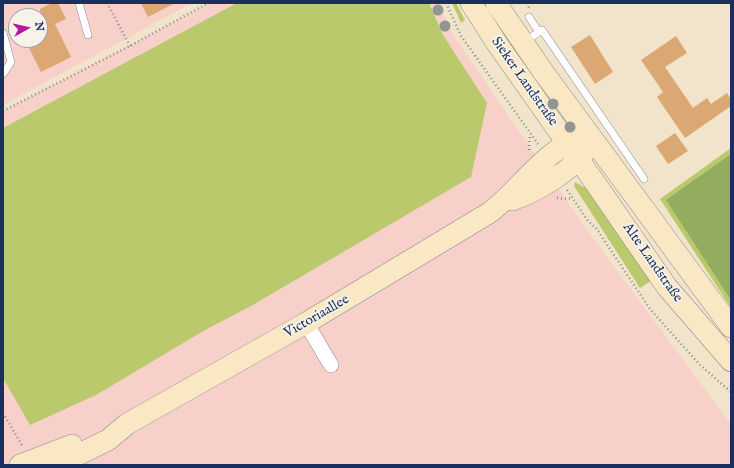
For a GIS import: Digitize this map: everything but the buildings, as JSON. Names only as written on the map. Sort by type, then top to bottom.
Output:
[{"type":"main road","name":"Sieker Landstraße","points":[[471,3],[498,45],[573,151]]},
{"type":"main road","name":"Sieker Landstraße","points":[[496,3],[531,38],[592,138]]},
{"type":"main road","points":[[498,45],[531,38]]},
{"type":"main road","name":"Victoriaallee","points":[[57,465],[108,440],[127,424],[306,324],[504,203],[537,167],[573,151],[578,139],[592,138]]},
{"type":"main road","name":"Alte Landstraße","points":[[592,138],[731,327]]},
{"type":"main road","name":"Alte Landstraße","points":[[573,151],[667,287],[731,362]]},
{"type":"main road","name":"Victoriaallee","points":[[20,465],[102,432],[127,424]]},
{"type":"street","points":[[306,324],[331,364]]},
{"type":"lane","points":[[79,3],[88,35]]},
{"type":"lane","points":[[529,17],[531,38]]},
{"type":"lane","points":[[531,38],[542,30],[644,179]]},
{"type":"lane","points":[[3,33],[11,62],[3,74]]},
{"type":"path","points":[[107,3],[130,46]]},
{"type":"path","points":[[3,111],[130,46],[208,3]]},
{"type":"path","points":[[446,3],[461,36],[540,148]]},
{"type":"path","points":[[565,187],[588,221],[596,228],[650,309],[699,364],[731,392]]},
{"type":"path","points":[[3,413],[17,436]]},
{"type":"shaded area","points":[[3,3],[192,3],[3,105]]},
{"type":"shaded area","points":[[210,3],[439,3],[454,36],[589,233],[731,424],[731,465],[3,465],[3,111]]},
{"type":"green space","points":[[237,3],[429,3],[443,35],[487,103],[471,177],[251,306],[205,330],[96,395],[30,425],[3,378],[3,128]]},
{"type":"green space","points":[[452,3],[456,3],[465,20],[461,23]]},
{"type":"green space","points":[[731,148],[731,308],[660,199]]},
{"type":"green space","points":[[731,154],[731,300],[666,200]]},
{"type":"green space","points":[[575,182],[592,192],[651,281],[640,288],[574,186]]}]
